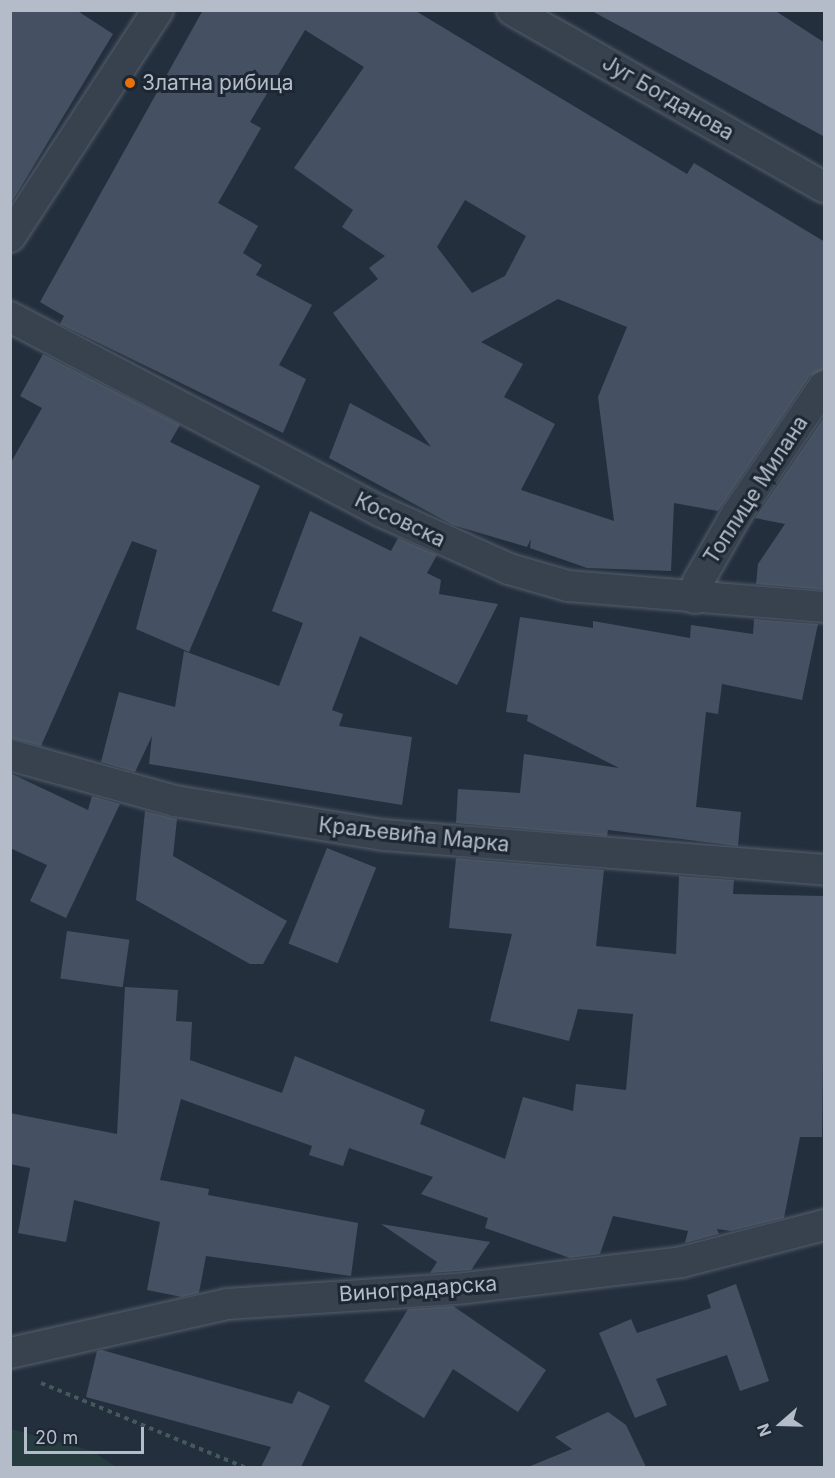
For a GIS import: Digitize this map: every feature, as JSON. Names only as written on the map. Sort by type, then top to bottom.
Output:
[{"type":"street","points":[[10,237],[158,10]]},
{"type":"street","name":"Југ Богданова","points":[[512,10],[825,187]]},
{"type":"street","name":"Косовска","points":[[10,317],[469,554],[568,586],[825,607]]},
{"type":"street","name":"Топлице Милана","points":[[695,598],[698,582],[736,515],[825,386]]},
{"type":"street","name":"Краљевића Марка","points":[[10,755],[175,801],[383,835],[825,870]]},
{"type":"street","name":"Виноградарска","points":[[10,1353],[227,1304],[465,1288],[682,1262],[825,1225]]},
{"type":"path","points":[[31,1379],[246,1467]]},
{"type":"green space","points":[[11,1429],[92,1451],[116,1467],[11,1467]]},
{"type":"building","points":[[10,10],[76,10],[113,34],[10,205]]},
{"type":"building","points":[[203,10],[414,10],[687,174],[694,163],[825,242],[825,369],[810,376],[718,511],[674,503],[671,571],[587,568],[530,548],[531,539],[527,547],[453,525],[329,458],[350,403],[431,447],[333,313],[378,279],[369,268],[385,256],[342,227],[353,210],[294,168],[364,67],[305,30],[250,122],[261,128],[218,203],[258,226],[243,253],[262,265],[256,275],[312,305],[279,365],[306,379],[283,433],[60,324],[64,316],[40,302]],"holes":[[[465,200],[526,236],[505,276],[472,293],[437,247]],[[558,299],[627,327],[598,397],[614,521],[521,490],[555,424],[504,397],[523,364],[481,342]]]},
{"type":"building","points":[[590,10],[774,10],[825,43],[825,137]]},
{"type":"building","points":[[43,354],[180,425],[170,442],[260,486],[189,652],[136,629],[157,550],[132,541],[41,746],[10,738],[10,464],[42,408],[20,396]]},
{"type":"building","points":[[825,416],[825,590],[756,584],[758,564],[785,524],[755,518]]},
{"type":"building","points":[[310,511],[391,551],[398,538],[437,555],[427,573],[441,580],[439,594],[498,604],[457,685],[360,636],[332,710],[343,714],[339,726],[412,737],[402,805],[149,764],[152,736],[135,772],[101,762],[119,692],[175,707],[184,651],[279,686],[303,623],[272,611]]},
{"type":"building","points":[[520,617],[593,628],[593,621],[690,638],[691,625],[753,634],[754,619],[818,624],[802,700],[722,684],[718,714],[706,712],[696,807],[741,812],[738,846],[608,830],[607,836],[456,823],[458,789],[520,793],[524,754],[619,768],[527,721],[528,715],[506,712]]},
{"type":"building","points":[[10,773],[88,810],[92,796],[120,804],[66,918],[30,901],[47,865],[10,848]]},
{"type":"building","points":[[145,811],[177,819],[173,856],[287,921],[263,964],[250,964],[136,900]]},
{"type":"building","points":[[327,848],[376,868],[338,963],[288,943]]},
{"type":"building","points":[[456,858],[604,870],[596,946],[676,954],[679,876],[734,880],[733,894],[825,896],[822,1137],[800,1137],[784,1218],[731,1231],[717,1229],[719,1234],[685,1243],[688,1231],[613,1216],[600,1254],[570,1258],[485,1228],[488,1218],[421,1194],[433,1177],[349,1148],[343,1166],[309,1155],[312,1146],[181,1099],[160,1180],[209,1189],[208,1195],[358,1223],[351,1276],[206,1256],[199,1293],[182,1297],[147,1290],[160,1222],[74,1200],[66,1242],[18,1233],[30,1168],[10,1164],[10,1113],[117,1134],[125,987],[178,990],[176,1021],[192,1022],[190,1060],[282,1093],[295,1056],[425,1110],[420,1124],[505,1159],[523,1097],[573,1111],[576,1084],[626,1090],[633,1014],[578,1009],[569,1041],[490,1021],[512,934],[449,928]]},
{"type":"building","points":[[67,931],[129,940],[123,987],[60,979]]},
{"type":"building","points":[[381,1224],[490,1242],[471,1270],[430,1273],[437,1262]]},
{"type":"building","points":[[736,1284],[769,1381],[740,1391],[727,1355],[656,1379],[667,1405],[635,1418],[599,1333],[631,1319],[637,1333],[711,1308],[707,1295]]},
{"type":"building","points":[[453,1306],[546,1370],[518,1412],[453,1369],[424,1418],[364,1381],[408,1309]]},
{"type":"building","points":[[102,1350],[292,1404],[298,1391],[330,1406],[301,1467],[261,1467],[271,1447],[86,1397],[97,1351]]},
{"type":"building","points":[[608,1412],[626,1425],[646,1467],[528,1467],[572,1449],[555,1437]]},
{"type":"place","name":"Златна рибица","points":[[130,83]]}]
